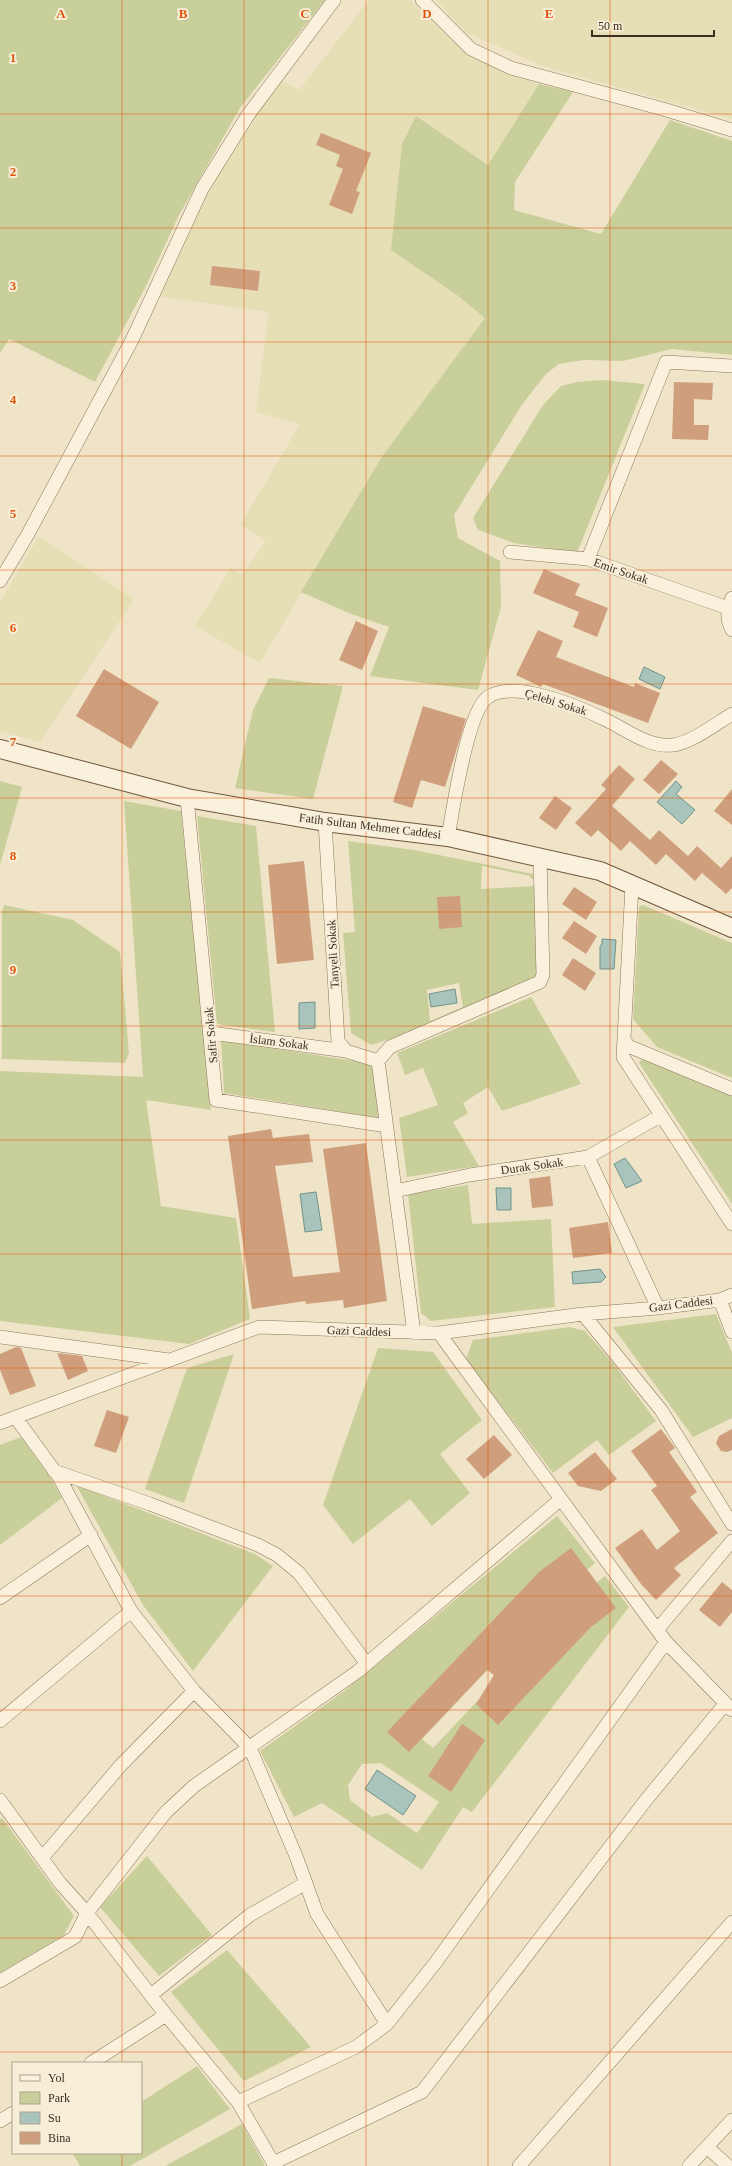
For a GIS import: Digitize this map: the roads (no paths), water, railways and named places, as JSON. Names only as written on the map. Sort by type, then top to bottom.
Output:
[{"type":"street","points":[[0,581],[28,534],[132,340],[202,189],[248,115],[334,0]]},
{"type":"street","points":[[422,0],[471,50],[511,68],[663,109],[732,130]]},
{"type":"street","points":[[588,559],[666,362],[732,366]]},
{"type":"street","name":"Emir Sokak","points":[[510,552],[588,559],[730,603],[728,622],[732,630]]},
{"type":"street","name":"Çelebi Sokak","points":[[448,836],[465,748],[478,711],[487,698],[500,692],[515,690],[571,705],[606,719],[640,738],[661,746],[675,745],[687,740],[732,714]]},
{"type":"street","name":"Fatih Sultan Mehmet Caddesi","points":[[0,750],[187,798],[325,822],[448,836],[600,871],[732,928]]},
{"type":"street","name":"Safir Sokak","points":[[187,798],[211,1033],[216,1100],[387,1126]]},
{"type":"street","name":"Tanyeli Sokak","points":[[325,822],[338,1041],[346,1050]]},
{"type":"street","points":[[378,1061],[390,1048],[540,982],[543,975],[540,857]]},
{"type":"street","points":[[632,885],[623,1057],[660,1116],[732,1224]]},
{"type":"street","name":"İslam Sokak","points":[[211,1033],[346,1050]]},
{"type":"street","points":[[624,1039],[628,1046],[732,1089]]},
{"type":"street","points":[[346,1050],[378,1061]]},
{"type":"street","points":[[378,1061],[414,1333]]},
{"type":"street","name":"Durak Sokak","points":[[395,1191],[470,1175],[588,1157],[660,1116]]},
{"type":"street","points":[[588,1157],[658,1308]]},
{"type":"street","points":[[726,1297],[732,1332]]},
{"type":"street","name":"Gazi Caddesi","points":[[0,1423],[259,1327],[439,1333],[583,1314],[658,1308],[726,1297]]},
{"type":"street","points":[[583,1314],[661,1410],[732,1524]]},
{"type":"street","points":[[1,1804],[60,1883],[87,1913],[166,2016],[238,2102],[274,2164],[422,2092],[646,1800],[728,1707],[666,1642],[439,1333]]},
{"type":"street","points":[[0,1337],[171,1360]]},
{"type":"street","points":[[16,1418],[54,1471],[131,1611],[194,1691],[250,1748],[296,1856],[317,1914],[387,2024]]},
{"type":"street","points":[[54,1471],[150,1504],[258,1545],[277,1555],[299,1573],[367,1664]]},
{"type":"street","points":[[0,1981],[75,1937],[87,1913],[166,1812],[194,1786],[250,1748],[367,1664],[561,1499]]},
{"type":"street","points":[[0,1598],[90,1536]]},
{"type":"street","points":[[657,1630],[732,1541]]},
{"type":"street","points":[[0,1722],[131,1611]]},
{"type":"street","points":[[238,2102],[356,2047],[387,2024],[436,1962],[666,1642]]},
{"type":"street","points":[[42,1858],[121,1765],[194,1691]]},
{"type":"street","points":[[151,1996],[250,1915],[306,1883]]},
{"type":"street","points":[[520,2165],[732,1922]]},
{"type":"street","points":[[93,2062],[166,2016]]},
{"type":"street","points":[[0,2121],[12,2114]]},
{"type":"street","points":[[689,2166],[732,2120]]},
{"type":"street","points":[[707,2147],[728,2166]]},
{"type":"water","points":[[644,667],[665,677],[660,689],[639,679]]},
{"type":"water","points":[[676,781],[682,787],[676,794],[695,810],[682,824],[657,802]]},
{"type":"water","points":[[602,939],[616,940],[614,969],[600,969],[600,946],[602,944]]},
{"type":"water","points":[[455,989],[457,1003],[431,1007],[429,994]]},
{"type":"water","points":[[315,1002],[315,1028],[299,1029],[299,1003]]},
{"type":"water","points":[[625,1158],[642,1181],[626,1188],[614,1164]]},
{"type":"water","points":[[496,1188],[511,1188],[511,1210],[497,1210]]},
{"type":"water","points":[[316,1192],[322,1230],[305,1232],[300,1194]]},
{"type":"water","points":[[600,1269],[606,1277],[601,1282],[573,1284],[572,1272]]},
{"type":"water","points":[[377,1770],[416,1796],[403,1815],[365,1789]]}]
